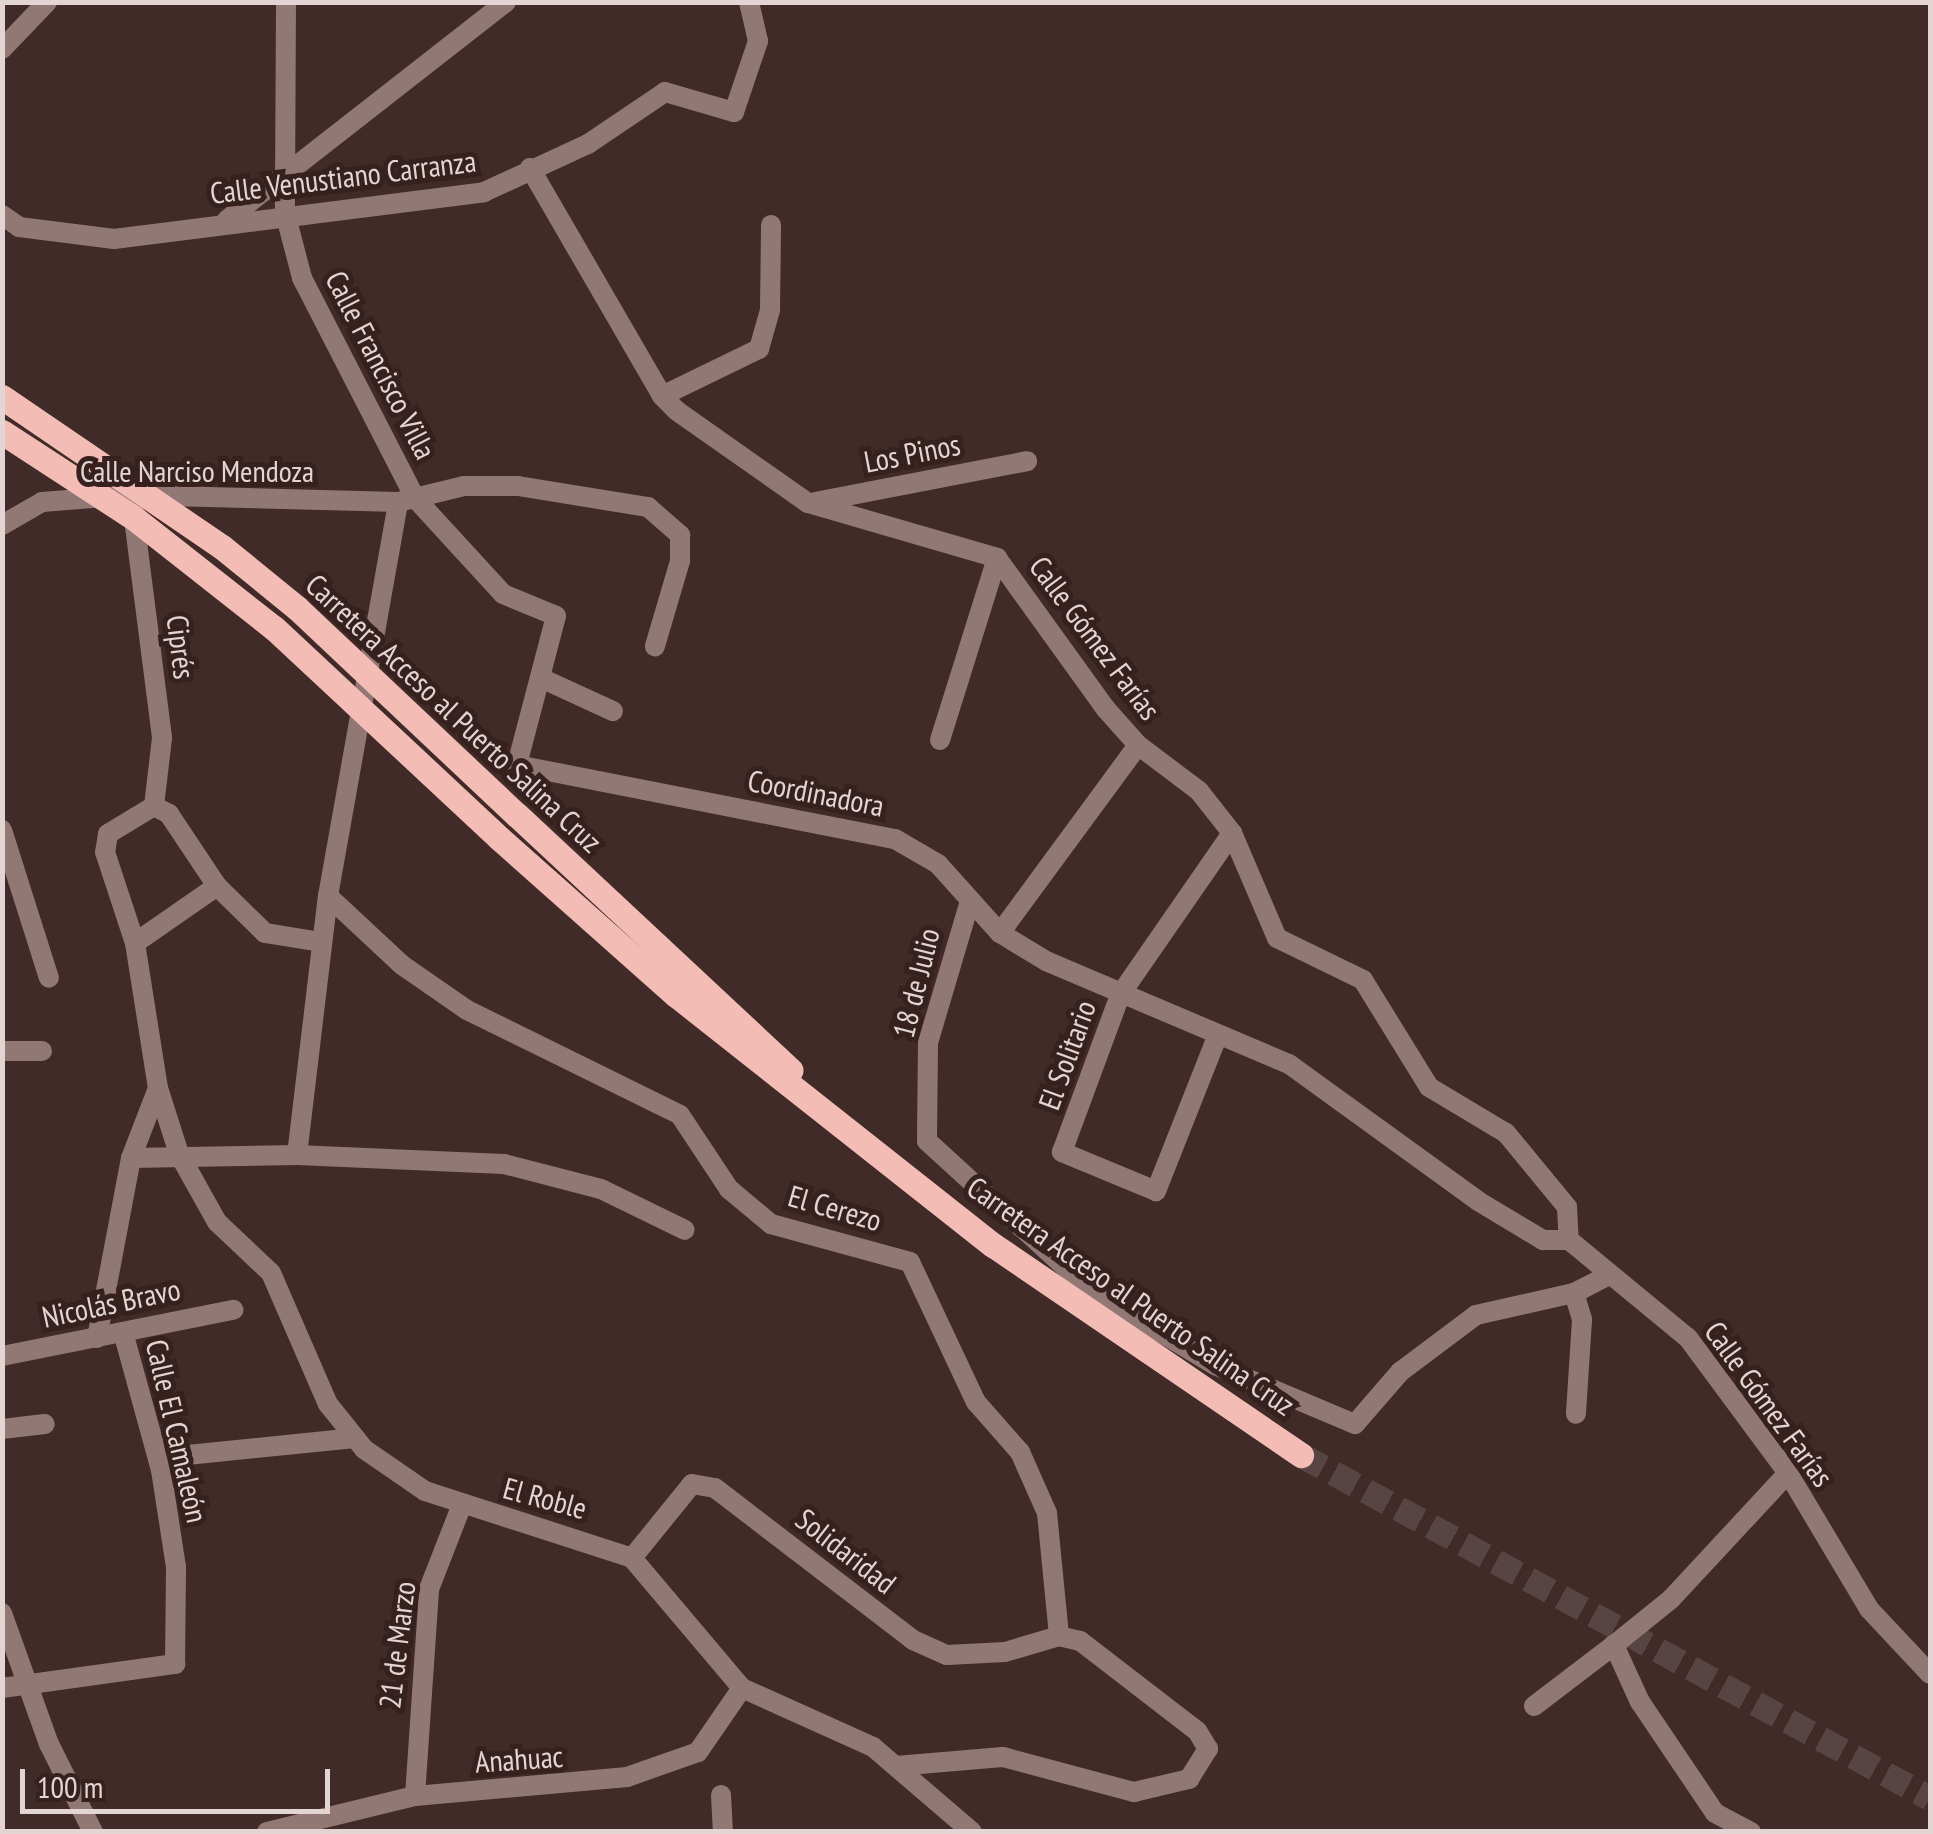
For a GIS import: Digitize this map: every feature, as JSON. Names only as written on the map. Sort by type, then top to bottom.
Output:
[{"type":"main road","name":"Carretera Acceso al Puerto Salina Cruz","points":[[2,397],[222,546],[297,608],[831,1114]]},
{"type":"main road","name":"Carretera Acceso al Puerto Salina Cruz","points":[[2,432],[134,518],[274,628],[499,838],[676,995],[1023,1266],[1300,1455]]},
{"type":"street","points":[[2,49],[47,2]]},
{"type":"street","name":"Calle Francisco Villa","points":[[286,2],[285,213],[302,278],[406,500],[328,896],[297,1155]]},
{"type":"street","points":[[224,222],[483,12],[506,2]]},
{"type":"street","name":"Calle Venustiano Carranza","points":[[2,215],[19,227],[114,239],[285,213],[484,192],[588,144],[664,92],[734,112],[758,41],[749,2]]},
{"type":"street","name":"Calle Gómez Farías","points":[[530,168],[662,396],[704,434],[808,502],[996,558],[1138,745],[1199,791],[1232,833],[1276,938],[1364,980],[1429,1087],[1506,1133],[1566,1206],[1569,1240],[1606,1277],[1688,1338],[1788,1473],[1869,1609],[1930,1674]]},
{"type":"street","points":[[662,396],[759,348],[770,310],[771,225]]},
{"type":"street","name":"Los Pinos","points":[[808,502],[1027,462]]},
{"type":"street","name":"Calle Narciso Mendoza","points":[[2,525],[42,502],[131,495],[406,500],[464,486],[518,486],[648,506],[680,535],[680,561],[655,646]]},
{"type":"street","name":"Ciprés","points":[[131,495],[162,738],[154,806]]},
{"type":"street","name":"Coordinadora","points":[[406,500],[503,594],[556,616],[543,679],[517,766],[895,839],[938,864],[1000,933],[1120,996],[1289,1064],[1543,1240],[1569,1240]]},
{"type":"street","points":[[940,740],[996,558]]},
{"type":"street","points":[[543,679],[613,711]]},
{"type":"street","points":[[1000,933],[1138,745]]},
{"type":"street","points":[[154,806],[169,814],[217,886],[266,934],[322,942]]},
{"type":"street","name":"El Roble","points":[[154,806],[118,824],[105,852],[135,944],[158,1088],[179,1154],[217,1222],[271,1273],[328,1404],[355,1438],[425,1491],[461,1507],[536,1524],[632,1558]]},
{"type":"street","points":[[2,830],[49,978]]},
{"type":"street","points":[[1120,996],[1232,833]]},
{"type":"street","points":[[135,944],[217,886]]},
{"type":"street","name":"El Cerezo","points":[[328,896],[402,964],[467,1010],[680,1115],[729,1190],[771,1224],[910,1262],[976,1402],[1020,1452],[1047,1514],[1059,1636]]},
{"type":"street","name":"18 de Julio","points":[[970,901],[928,1043],[928,1141],[1090,1290],[1215,1365],[1344,1424],[1355,1424],[1400,1372],[1476,1315],[1574,1293]]},
{"type":"street","name":"El Solitario","points":[[1120,996],[1062,1152],[1156,1191],[1217,1037]]},
{"type":"street","points":[[2,1052],[42,1051]]},
{"type":"street","name":"Calle El Camaleón","points":[[98,1338],[104,1274],[131,1158],[158,1088]]},
{"type":"street","points":[[131,1158],[179,1154],[297,1155],[504,1164],[601,1189],[684,1230]]},
{"type":"street","points":[[1576,1414],[1582,1320],[1574,1293],[1606,1277]]},
{"type":"street","name":"Nicolás Bravo","points":[[2,1356],[233,1310]]},
{"type":"street","name":"Calle El Camaleón","points":[[29,1686],[175,1664],[176,1567],[158,1458],[123,1332]]},
{"type":"street","points":[[2,1429],[44,1424]]},
{"type":"street","name":"Calle El Camaleón","points":[[158,1458],[355,1438]]},
{"type":"street","points":[[1534,1706],[1671,1599],[1788,1473]]},
{"type":"street","name":"Solidaridad","points":[[632,1558],[692,1484],[715,1488],[913,1640],[947,1656],[1006,1652],[1059,1636]]},
{"type":"street","name":"21 de Marzo","points":[[415,1796],[430,1590],[461,1507]]},
{"type":"street","points":[[632,1558],[742,1688],[873,1747],[972,1832]]},
{"type":"street","points":[[2,1614],[93,1832]]},
{"type":"street","points":[[896,1766],[1003,1757],[1134,1792],[1189,1780],[1208,1748],[1197,1731],[1080,1641],[1059,1636]]},
{"type":"street","points":[[1614,1646],[1640,1702],[1715,1813],[1751,1832]]},
{"type":"street","points":[[2,1688],[29,1686]]},
{"type":"street","name":"Anahuac","points":[[267,1832],[415,1796],[627,1778],[698,1752],[742,1688]]},
{"type":"street","points":[[722,1796],[723,1832]]},
{"type":"tunnel","points":[[1301,1455],[1930,1798]]}]
